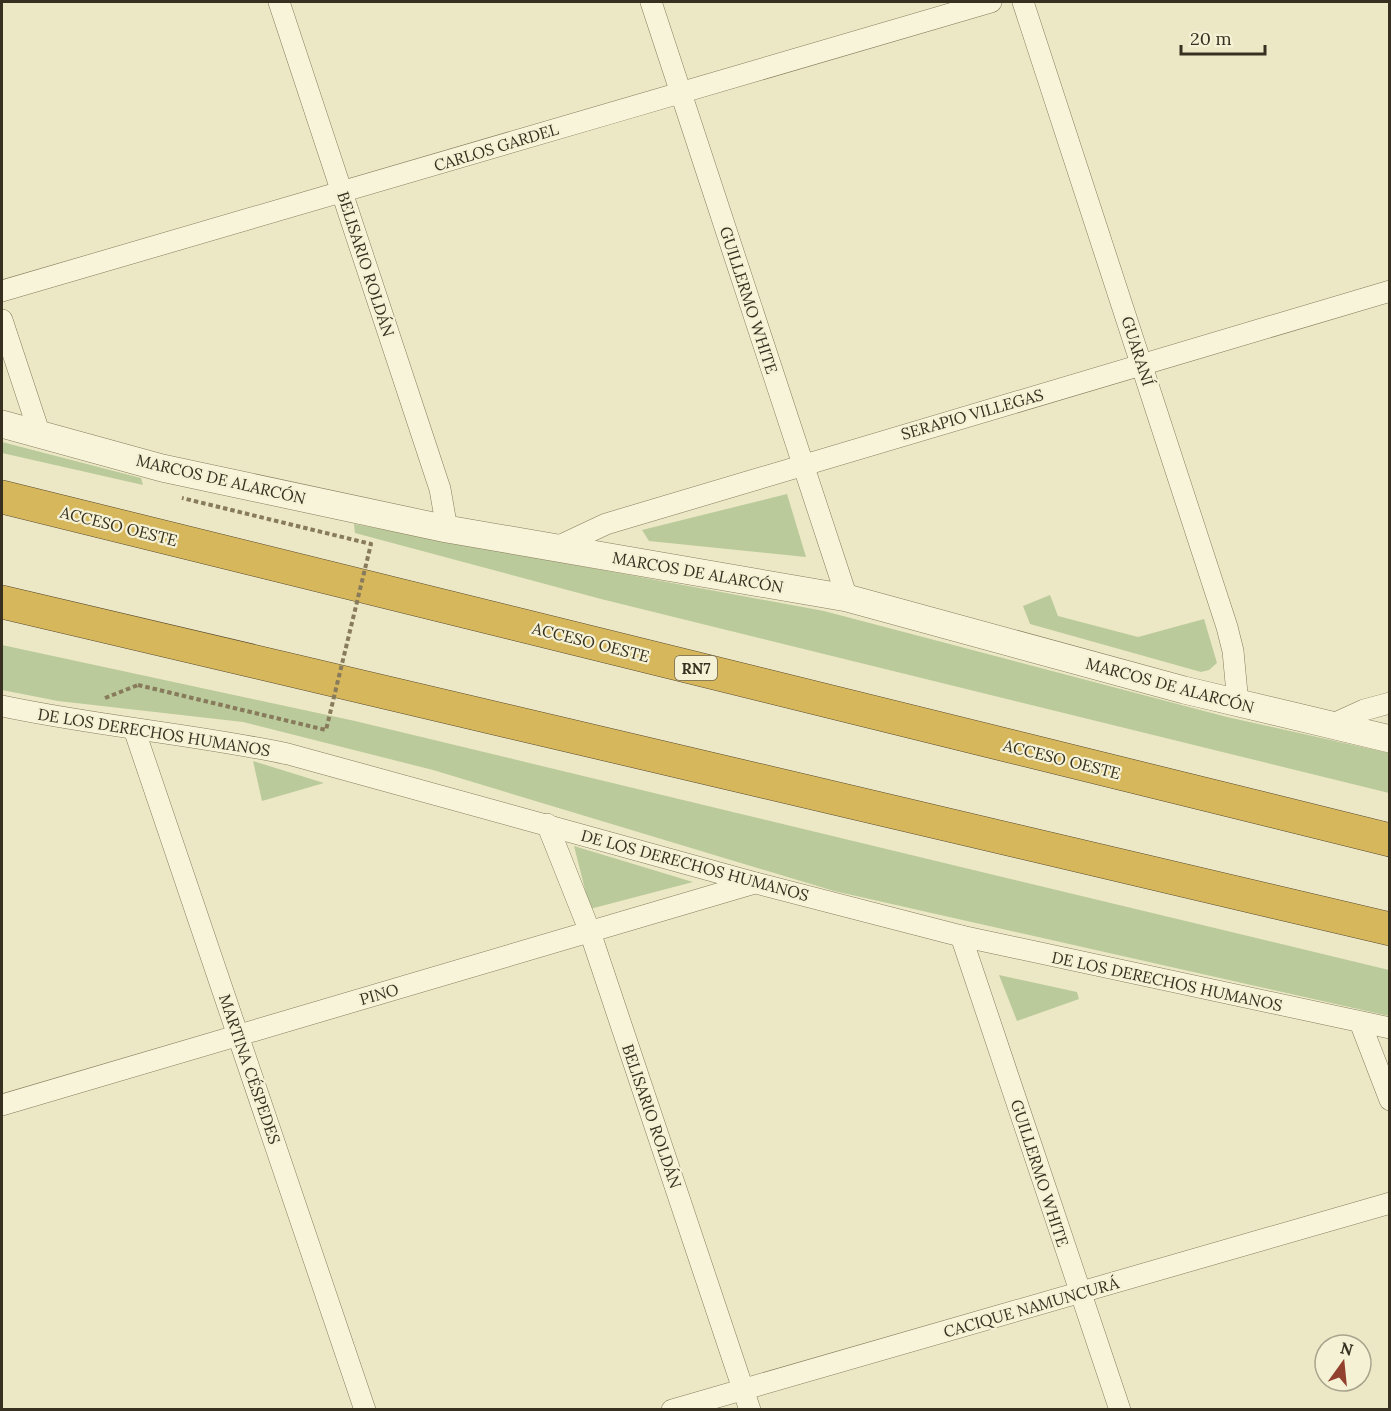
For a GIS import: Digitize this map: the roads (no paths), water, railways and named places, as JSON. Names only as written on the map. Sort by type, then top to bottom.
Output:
[{"type":"highway","name":"ACCESO OESTE","points":[[2,497],[1389,840]]},
{"type":"highway","points":[[2,602],[1389,929]]},
{"type":"street","name":"BELISARIO ROLDÁN","points":[[279,2],[440,489],[447,529]]},
{"type":"street","name":"GUILLERMO WHITE","points":[[651,2],[847,598]]},
{"type":"street","name":"CARLOS GARDEL","points":[[2,291],[342,194],[680,91],[991,2]]},
{"type":"street","name":"GUARANÍ","points":[[1023,2],[1227,627],[1233,651],[1238,704]]},
{"type":"street","name":"SERAPIO VILLEGAS","points":[[557,547],[606,524],[1389,291]]},
{"type":"street","points":[[2,320],[40,435]]},
{"type":"street","name":"MARCOS DE ALARCÓN","points":[[2,423],[162,468],[447,529],[847,598],[1238,704],[1389,739]]},
{"type":"street","points":[[1331,725],[1364,710],[1389,703]]},
{"type":"street","name":"DE LOS DERECHOS HUMANOS","points":[[2,706],[42,715],[218,740],[288,754],[756,883],[961,936],[1389,1028]]},
{"type":"street","name":"MARTINA CÉSPEDES","points":[[134,729],[364,1410]]},
{"type":"street","name":"BELISARIO ROLDÁN","points":[[547,824],[590,932],[750,1410]]},
{"type":"street","name":"PINO","points":[[2,1105],[756,883]]},
{"type":"street","name":"GUILLERMO WHITE","points":[[961,936],[1120,1410]]},
{"type":"street","points":[[1360,1022],[1389,1100]]},
{"type":"street","name":"CACIQUE NAMUNCURÁ","points":[[672,1410],[1389,1203]]}]
